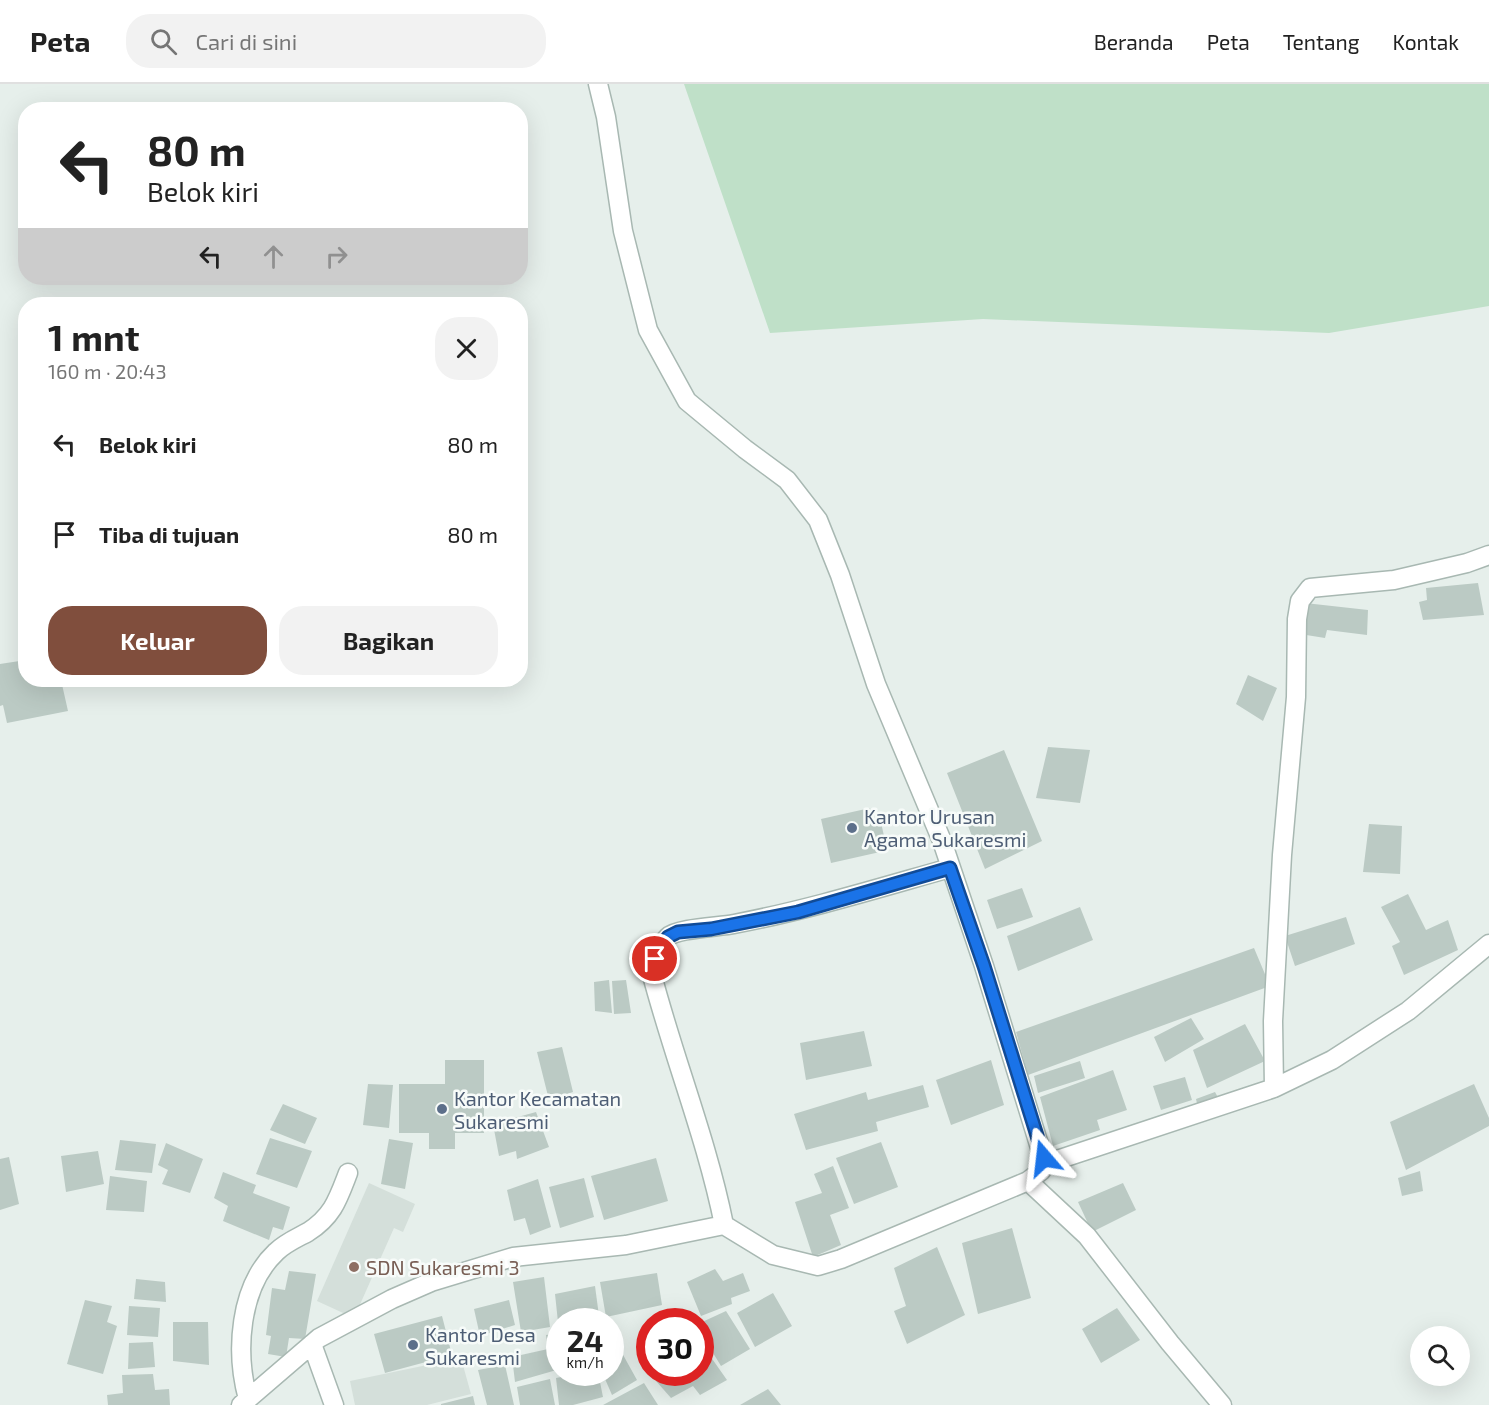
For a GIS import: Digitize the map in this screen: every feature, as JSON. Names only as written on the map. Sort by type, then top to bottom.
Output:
[{"type":"street","points":[[598,84],[606,117],[623,231],[648,330],[687,401],[787,480],[818,520],[840,576],[876,684],[942,841],[991,987],[1045,1164]]},
{"type":"street","points":[[1274,1088],[1275,985],[1282,855],[1296,697],[1297,619],[1300,601],[1310,588],[1394,580],[1467,563],[1489,555]]},
{"type":"street","points":[[724,1225],[717,1190],[690,1094],[652,975],[655,959],[668,937],[678,932],[711,929],[798,912],[950,868]]},
{"type":"street","points":[[244,1402],[312,1344],[401,1294],[431,1282],[513,1257],[626,1245],[724,1225],[773,1256],[818,1266],[841,1259],[1029,1181],[1041,1171],[1045,1164],[1274,1088],[1332,1060],[1408,1011],[1489,944]]},
{"type":"street","points":[[244,1402],[241,1347],[246,1311],[255,1282],[265,1264],[276,1252],[314,1228],[332,1211],[348,1173]]},
{"type":"street","points":[[1029,1181],[1087,1236],[1222,1405]]},
{"type":"street","points":[[312,1344],[333,1405]]},
{"type":"shaded area","name":"SDN Sukaresmi 3","points":[[369,1183],[415,1204],[403,1232],[394,1228],[354,1318],[317,1301]]},
{"type":"shaded area","points":[[461,1358],[471,1394],[427,1405],[355,1405],[350,1381]]},
{"type":"green space","points":[[684,84],[1489,84],[1489,306],[1329,333],[983,319],[770,333]]},
{"type":"building","points":[[1478,583],[1484,615],[1423,620],[1419,602],[1427,600],[1426,588]]},
{"type":"building","points":[[1305,603],[1368,610],[1367,635],[1327,630],[1325,638],[1300,634]]},
{"type":"building","points":[[18,661],[18,687],[63,687],[68,711],[7,723],[3,705],[0,706],[0,664]]},
{"type":"building","points":[[1248,675],[1277,688],[1263,721],[1236,704]]},
{"type":"building","points":[[1048,747],[1090,750],[1080,803],[1036,798]]},
{"type":"building","points":[[1004,750],[1042,841],[985,869],[947,773]]},
{"type":"building","name":"Kantor Urusan Agama Sukaresmi","points":[[870,808],[873,820],[880,818],[884,836],[876,838],[880,852],[831,863],[821,819]]},
{"type":"building","points":[[1369,824],[1402,826],[1400,874],[1363,872]]},
{"type":"building","points":[[1022,888],[1033,917],[997,929],[987,900]]},
{"type":"building","points":[[1408,894],[1426,930],[1448,920],[1458,950],[1404,975],[1392,946],[1400,942],[1381,907]]},
{"type":"building","points":[[1080,907],[1093,940],[1018,971],[1007,936]]},
{"type":"building","points":[[1346,917],[1355,944],[1295,966],[1285,936]]},
{"type":"building","points":[[1254,948],[1270,986],[1028,1075],[1016,1032]]},
{"type":"building","points":[[609,980],[612,1013],[595,1011],[594,982]]},
{"type":"building","points":[[626,980],[631,1013],[614,1014],[612,981]]},
{"type":"building","points":[[1191,1018],[1204,1039],[1165,1062],[1154,1037]]},
{"type":"building","points":[[1245,1024],[1265,1061],[1207,1088],[1193,1050]]},
{"type":"building","points":[[864,1031],[872,1066],[806,1080],[800,1043]]},
{"type":"building","points":[[562,1047],[573,1092],[549,1100],[537,1052]]},
{"type":"building","name":"Kantor Kecamatan Sukaresmi","points":[[445,1060],[484,1060],[484,1133],[455,1133],[455,1149],[429,1149],[429,1133],[399,1133],[399,1084],[445,1084]]},
{"type":"building","points":[[991,1060],[1004,1105],[951,1125],[936,1080]]},
{"type":"building","points":[[1080,1061],[1085,1078],[1038,1093],[1034,1076]]},
{"type":"building","points":[[1113,1070],[1127,1110],[1097,1120],[1100,1130],[1053,1146],[1040,1097]]},
{"type":"building","points":[[1185,1077],[1192,1100],[1161,1110],[1153,1086]]},
{"type":"building","points":[[368,1084],[393,1085],[389,1128],[363,1125]]},
{"type":"building","points":[[1474,1084],[1489,1118],[1489,1126],[1406,1170],[1390,1122]]},
{"type":"building","points":[[923,1085],[929,1107],[876,1122],[878,1131],[806,1150],[794,1114],[866,1092],[868,1100]]},
{"type":"building","points":[[1215,1092],[1221,1103],[1199,1112],[1196,1099]]},
{"type":"building","points":[[283,1104],[317,1118],[305,1144],[270,1130]]},
{"type":"building","points":[[536,1112],[549,1147],[517,1159],[516,1151],[499,1156],[493,1124]]},
{"type":"building","points":[[270,1138],[312,1151],[297,1188],[256,1174]]},
{"type":"building","points":[[389,1139],[413,1143],[405,1189],[381,1184]]},
{"type":"building","points":[[120,1140],[156,1144],[152,1173],[115,1170]]},
{"type":"building","points":[[881,1142],[898,1187],[854,1204],[836,1158]]},
{"type":"building","points":[[166,1143],[203,1159],[190,1193],[162,1184],[168,1170],[158,1165]]},
{"type":"building","points":[[98,1151],[104,1184],[66,1192],[61,1156]]},
{"type":"building","points":[[9,1157],[19,1204],[0,1210],[0,1159]]},
{"type":"building","points":[[656,1158],[668,1201],[604,1220],[591,1176]]},
{"type":"building","points":[[833,1166],[849,1208],[830,1215],[841,1245],[813,1257],[795,1202],[822,1193],[814,1174]]},
{"type":"building","points":[[1420,1171],[1423,1191],[1402,1196],[1398,1178]]},
{"type":"building","points":[[223,1172],[256,1185],[253,1193],[290,1207],[283,1230],[273,1227],[269,1240],[223,1221],[228,1206],[214,1198]]},
{"type":"building","points":[[110,1176],[147,1181],[144,1212],[106,1210]]},
{"type":"building","points":[[584,1178],[594,1217],[560,1228],[549,1187]]},
{"type":"building","points":[[538,1179],[551,1227],[530,1235],[525,1218],[514,1221],[507,1190]]},
{"type":"building","points":[[1123,1183],[1136,1210],[1092,1232],[1078,1202]]},
{"type":"building","points":[[1012,1228],[1031,1298],[978,1314],[962,1243]]},
{"type":"building","points":[[937,1247],[965,1315],[907,1344],[894,1311],[906,1306],[894,1268]]},
{"type":"building","points":[[715,1269],[723,1281],[743,1273],[750,1291],[731,1298],[732,1304],[714,1311],[714,1308],[698,1308],[687,1282]]},
{"type":"building","points":[[289,1271],[316,1274],[305,1339],[289,1338],[286,1357],[268,1354],[271,1336],[266,1335],[272,1288],[285,1290]]},
{"type":"building","points":[[657,1273],[662,1305],[636,1308],[636,1311],[624,1313],[624,1308],[604,1308],[600,1282]]},
{"type":"building","points":[[544,1277],[548,1308],[546,1328],[521,1332],[513,1282]]},
{"type":"building","points":[[136,1279],[165,1282],[166,1302],[134,1299]]},
{"type":"building","points":[[595,1286],[598,1308],[556,1308],[555,1294]]},
{"type":"building","points":[[773,1293],[792,1326],[755,1347],[737,1313]]},
{"type":"building","points":[[85,1300],[112,1306],[107,1322],[117,1326],[103,1374],[67,1364]]},
{"type":"building","points":[[509,1300],[515,1325],[480,1336],[474,1309]]},
{"type":"building","points":[[129,1306],[160,1308],[158,1337],[127,1335]]},
{"type":"building","points":[[1117,1308],[1140,1340],[1101,1363],[1082,1329]]},
{"type":"building","points":[[726,1311],[750,1349],[721,1366],[714,1355],[714,1317]]},
{"type":"building","name":"Kantor Desa Sukaresmi","points":[[442,1316],[452,1355],[385,1373],[374,1334]]},
{"type":"building","points":[[173,1322],[208,1322],[209,1365],[173,1361]]},
{"type":"building","points":[[153,1342],[155,1367],[128,1369],[129,1343]]},
{"type":"building","points":[[546,1349],[546,1373],[515,1382],[512,1357]]},
{"type":"building","points":[[624,1357],[636,1381],[612,1395],[608,1386],[624,1386]]},
{"type":"building","points":[[714,1362],[727,1380],[700,1395],[693,1386],[714,1386]]},
{"type":"building","points":[[505,1365],[514,1405],[487,1405],[478,1370]]},
{"type":"building","points":[[153,1374],[155,1390],[169,1389],[170,1405],[108,1405],[107,1395],[123,1393],[122,1375]]},
{"type":"building","points":[[546,1380],[546,1386],[551,1386],[555,1405],[520,1405],[517,1387]]},
{"type":"building","points":[[557,1386],[601,1386],[603,1397],[573,1405],[559,1405]]},
{"type":"building","points":[[638,1386],[646,1386],[658,1405],[603,1405]]},
{"type":"building","points":[[660,1386],[693,1386],[671,1398]]},
{"type":"building","points":[[768,1389],[781,1405],[740,1405]]},
{"type":"building","points":[[473,1396],[475,1405],[441,1405],[441,1404]]},
{"type":"place","name":"Kantor Urusan Agama Sukaresmi","points":[[852,828]]},
{"type":"place","name":"Kantor Kecamatan Sukaresmi","points":[[442,1109]]},
{"type":"place","name":"SDN Sukaresmi 3","points":[[354,1267]]},
{"type":"place","name":"Kantor Desa Sukaresmi","points":[[413,1345]]},
{"type":"route","points":[[655,959],[668,937],[678,932],[711,929],[798,912],[950,868],[984,966],[1044,1158]]}]
